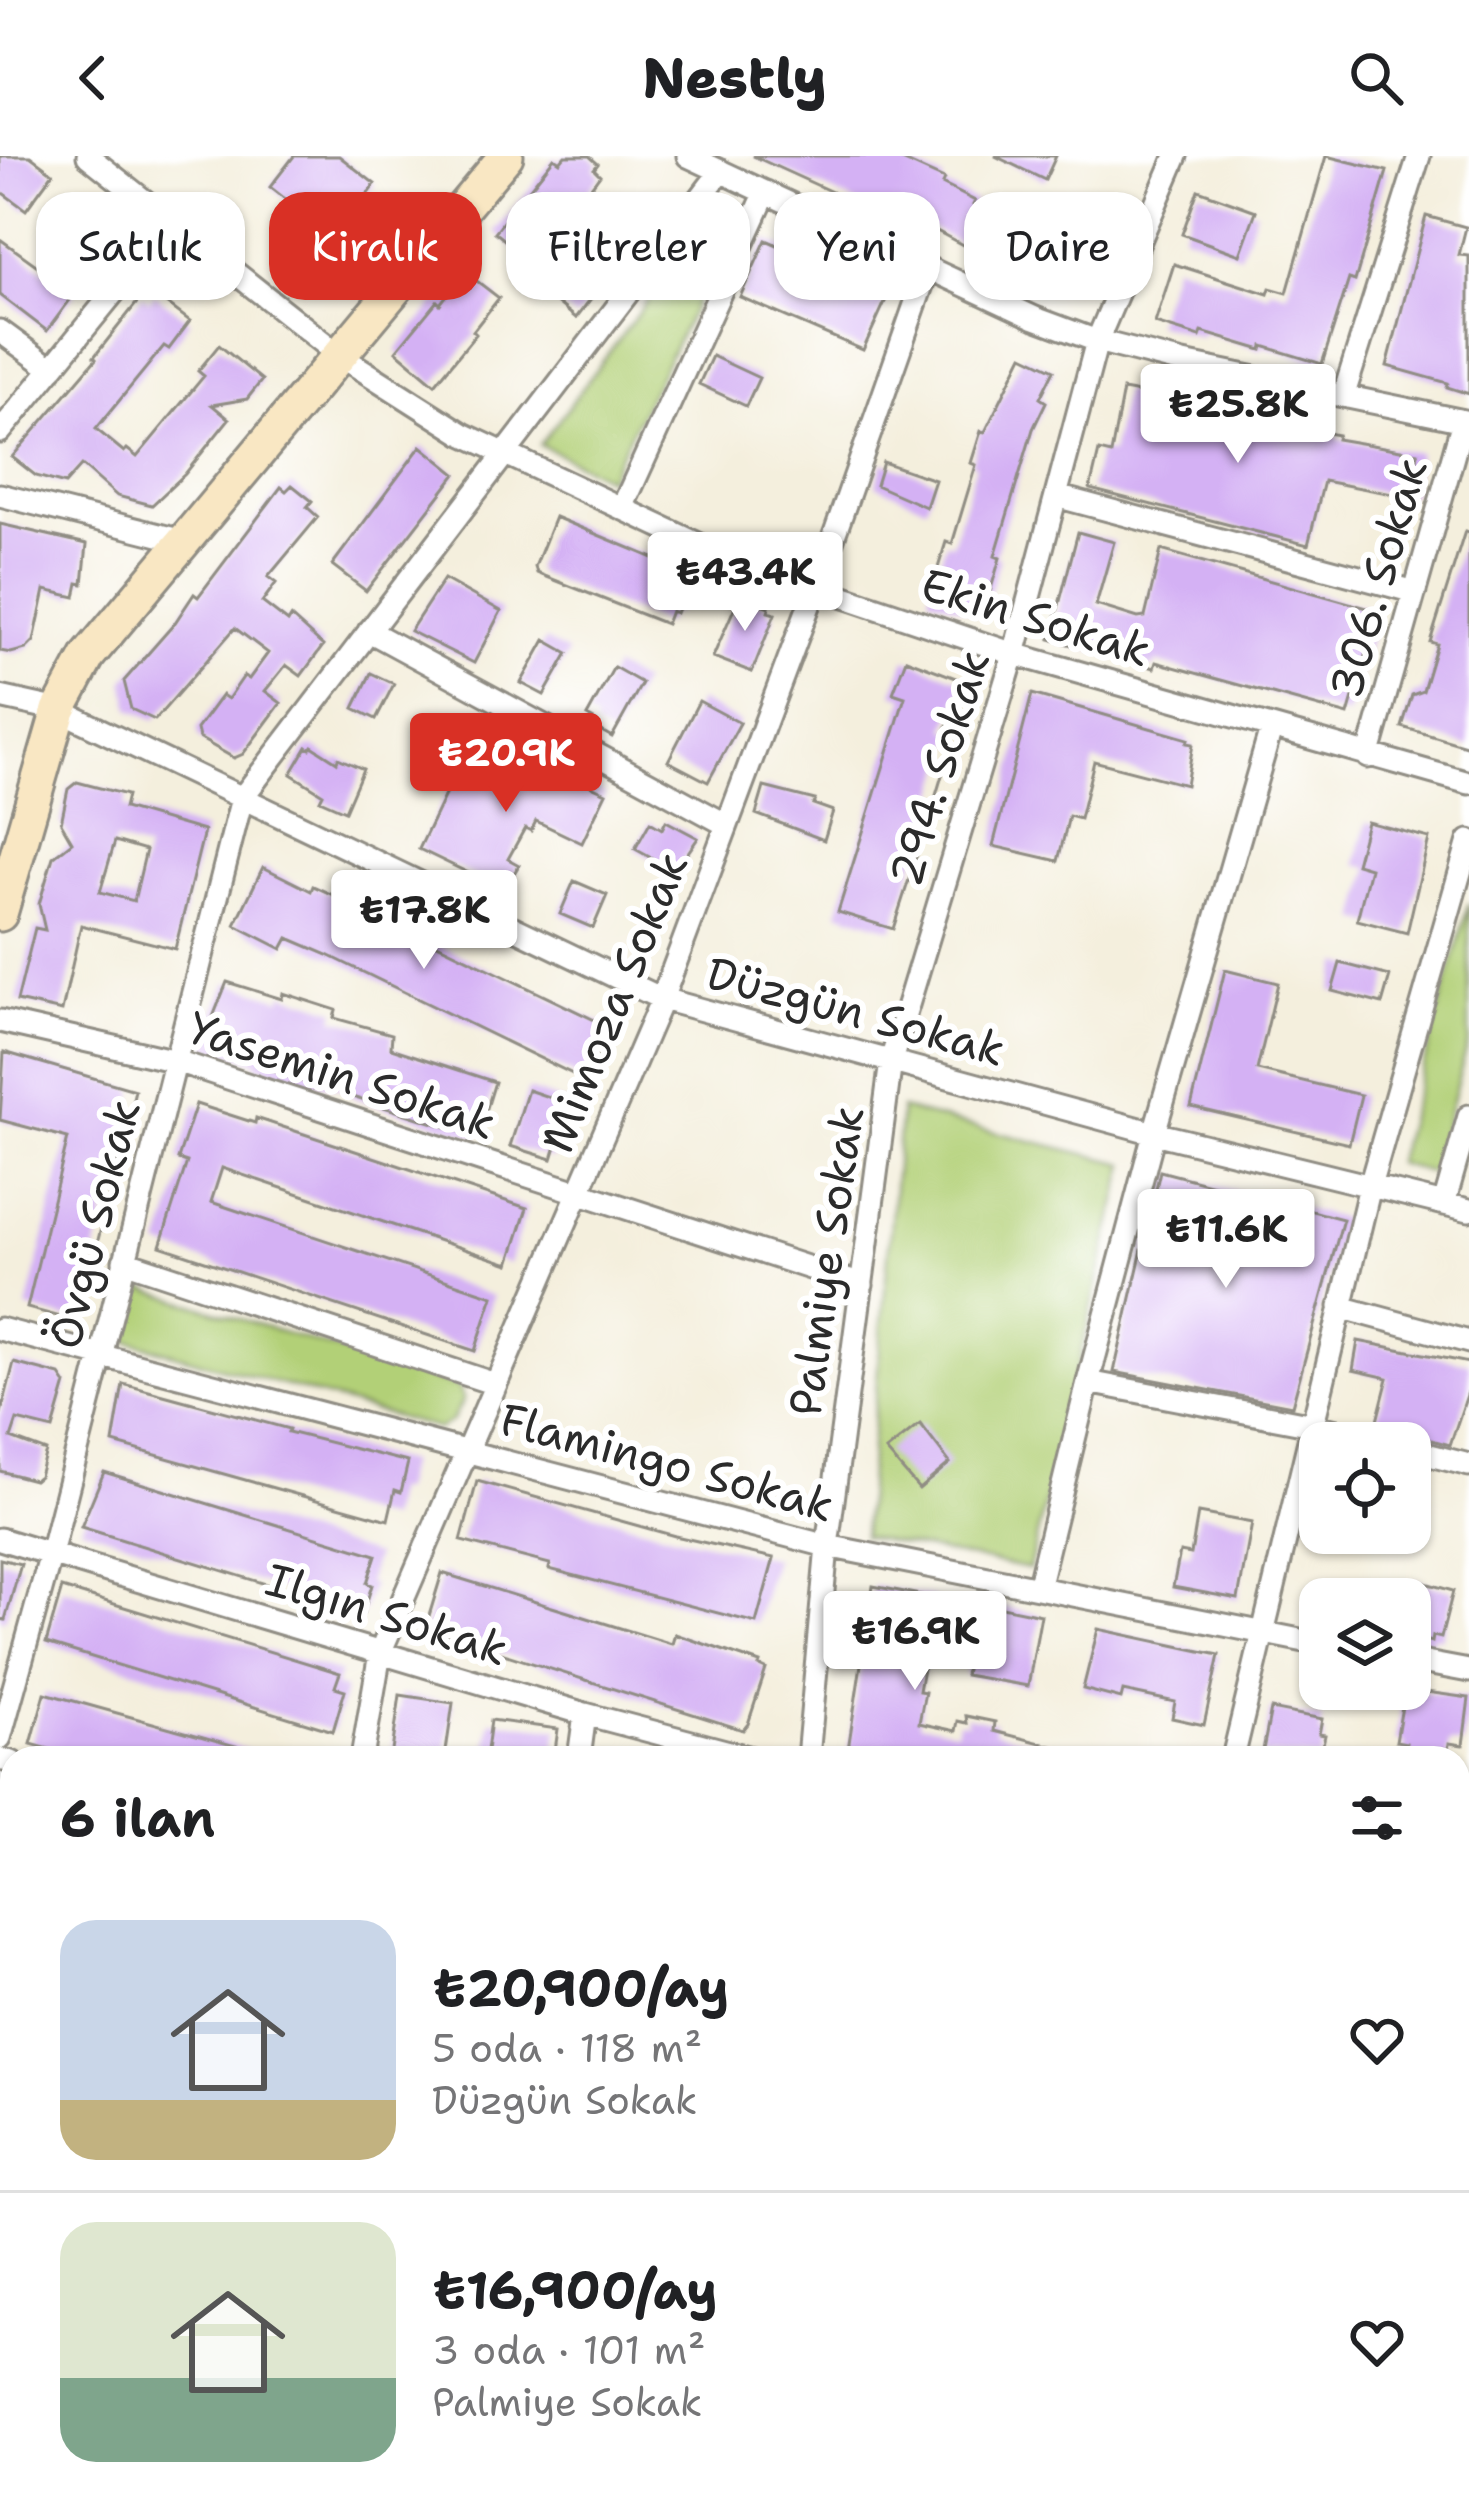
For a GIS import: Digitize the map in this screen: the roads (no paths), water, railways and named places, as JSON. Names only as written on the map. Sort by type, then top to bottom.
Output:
[{"type":"main road","points":[[2,895],[59,710],[88,656],[506,156]]},
{"type":"street","name":"Ekin Sokak","points":[[88,156],[135,192]]},
{"type":"street","points":[[688,156],[774,196]]},
{"type":"street","points":[[1344,394],[1419,156]]},
{"type":"street","name":"294. Sokak","points":[[891,1061],[1014,654],[1096,341],[1173,157]]},
{"type":"street","points":[[242,798],[721,171]]},
{"type":"street","points":[[622,508],[766,192]]},
{"type":"street","points":[[940,274],[1096,341],[1466,422]]},
{"type":"street","name":"Ekin Sokak","points":[[245,280],[339,355],[464,434],[726,557],[1014,654],[1469,783]]},
{"type":"street","points":[[0,432],[108,300]]},
{"type":"street","name":"Mimoza Sokak","points":[[364,1746],[380,1653],[662,999],[816,587],[917,300]]},
{"type":"street","points":[[0,331],[52,369]]},
{"type":"street","name":"306. Sokak","points":[[1368,757],[1466,422]]},
{"type":"street","points":[[0,495],[183,541]]},
{"type":"street","points":[[1056,496],[1415,592]]},
{"type":"street","points":[[369,631],[727,825]]},
{"type":"street","name":"Düzgün Sokak","points":[[0,697],[59,710],[662,999],[1154,1133],[1469,1210]]},
{"type":"street","points":[[1038,1588],[1154,1133],[1271,729]]},
{"type":"street","name":"Övgü Sokak","points":[[0,1738],[242,798]]},
{"type":"street","points":[[1313,1422],[1370,1186],[1469,841]]},
{"type":"street","name":"Yasemin Sokak","points":[[0,1021],[176,1061],[862,1285]]},
{"type":"street","name":"Palmiye Sokak","points":[[809,1746],[827,1546],[891,1061]]},
{"type":"street","points":[[1444,1204],[1469,1116]]},
{"type":"street","points":[[124,1261],[495,1384]]},
{"type":"street","points":[[1340,1307],[1469,1342]]},
{"type":"street","name":"Flamingo Sokak","points":[[0,1329],[827,1546],[1299,1639]]},
{"type":"street","points":[[1088,1382],[1299,1423]]},
{"type":"street","points":[[1431,1455],[1469,1465]]},
{"type":"street","points":[[1236,1746],[1299,1478]]},
{"type":"street","name":"Ilgın Sokak","points":[[0,1539],[706,1746]]},
{"type":"street","points":[[1431,1664],[1469,1671]]},
{"type":"street","points":[[581,1746],[585,1714]]}]
